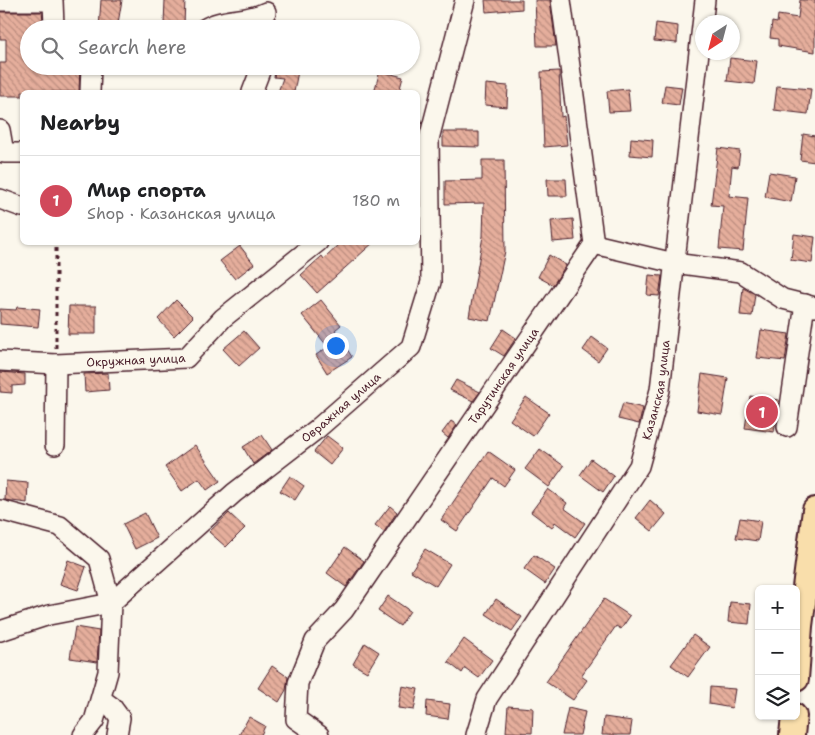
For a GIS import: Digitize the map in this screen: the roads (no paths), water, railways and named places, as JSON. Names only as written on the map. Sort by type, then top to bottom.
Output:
[{"type":"main road","points":[[796,675],[800,626],[815,510]]},
{"type":"main road","points":[[792,735],[794,720]]},
{"type":"street","points":[[0,0],[53,1],[54,20]]},
{"type":"street","points":[[420,155],[429,139],[465,0]]},
{"type":"street","points":[[561,0],[594,244],[674,264],[741,272],[783,299],[810,306],[787,427]]},
{"type":"street","name":"Казанская улица","points":[[476,735],[487,699],[638,466],[660,390],[705,0]]},
{"type":"street","points":[[235,20],[266,14]]},
{"type":"street","points":[[90,90],[91,75]]},
{"type":"street","points":[[253,90],[259,75]]},
{"type":"street","points":[[0,130],[4,153],[20,153]]},
{"type":"street","name":"Овражная улица","points":[[111,603],[214,511],[317,429],[411,347],[431,282],[429,139]]},
{"type":"street","points":[[0,199],[20,206]]},
{"type":"street","name":"Тарутинская улица","points":[[319,735],[296,719],[298,683],[315,641],[344,610],[594,244]]},
{"type":"street","name":"Окружная улица","points":[[0,361],[56,364],[186,358],[223,318],[314,245]]},
{"type":"street","points":[[55,446],[56,364]]},
{"type":"street","points":[[0,510],[60,526],[99,558],[111,603],[108,672],[94,721],[82,735]]},
{"type":"street","points":[[0,630],[49,615],[111,603]]},
{"type":"street","points":[[101,700],[112,708],[120,718],[117,735]]},
{"type":"place","name":"Мир спорта","points":[[762,412]]}]
